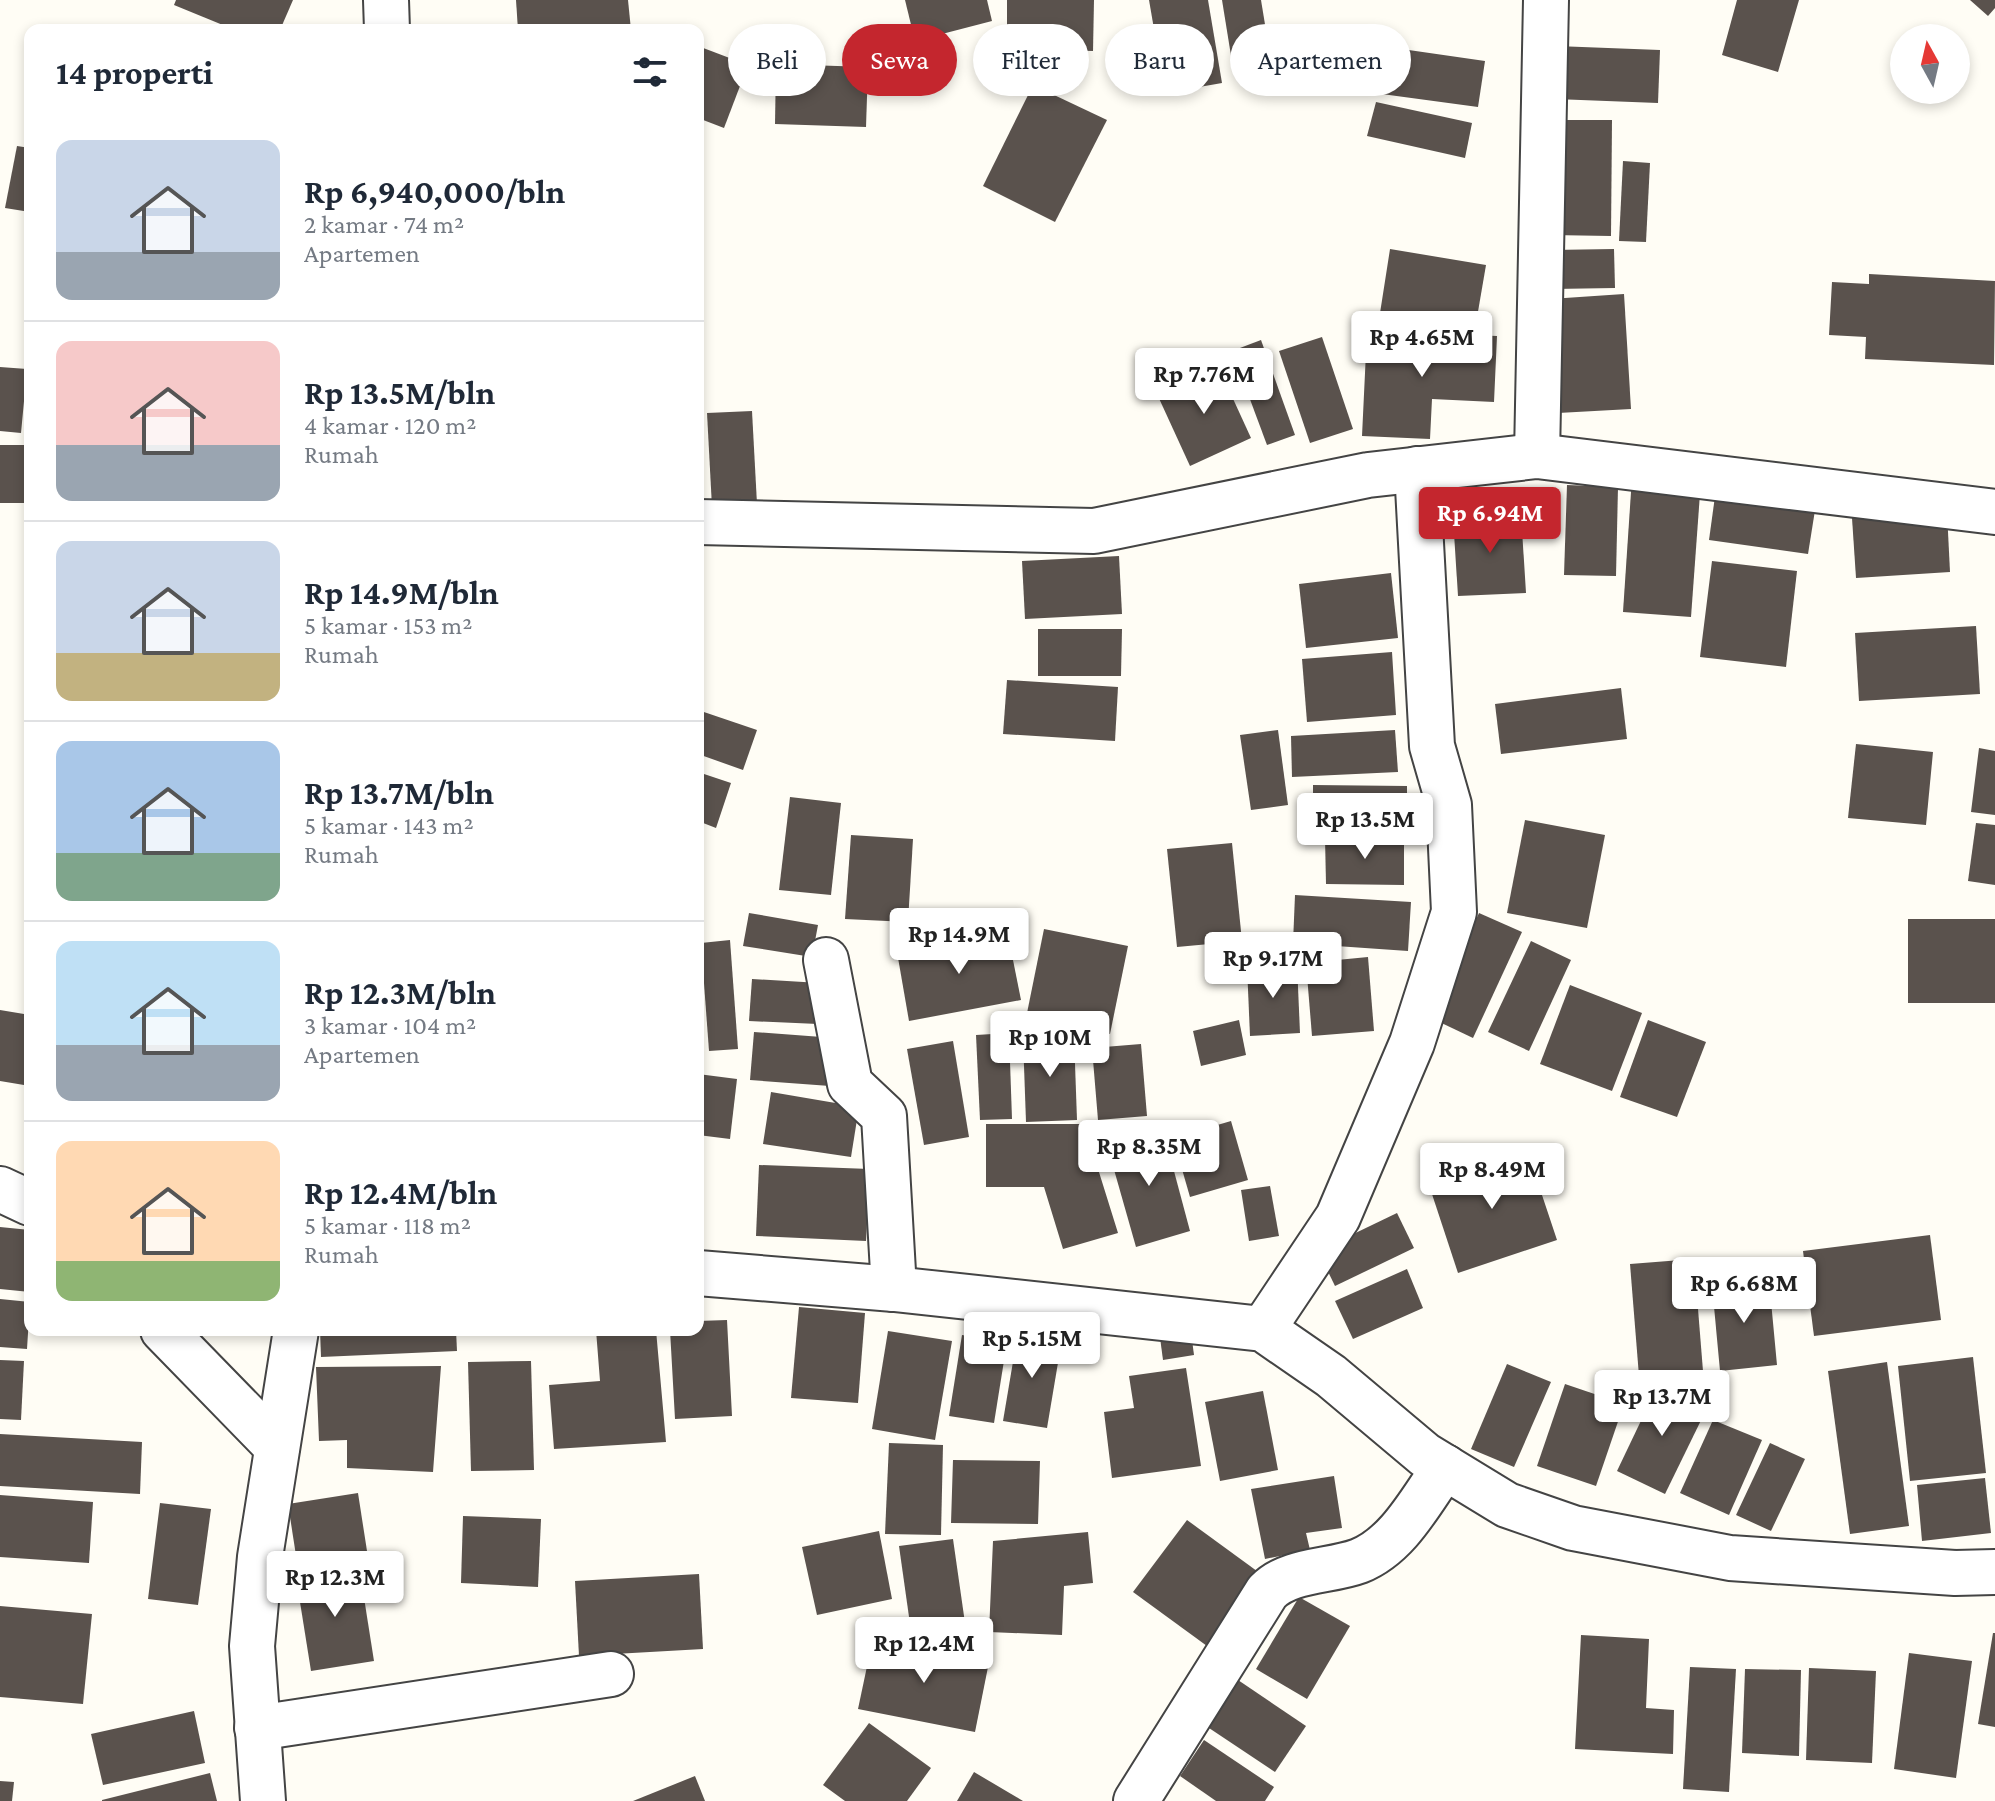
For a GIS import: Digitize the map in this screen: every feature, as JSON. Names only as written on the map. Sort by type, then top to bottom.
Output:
[{"type":"street","points":[[386,0],[387,24]]},
{"type":"street","points":[[1537,456],[1546,0]]},
{"type":"street","points":[[704,522],[1094,531],[1368,475],[1537,456],[1995,512]]},
{"type":"street","points":[[1263,1329],[1338,1217],[1355,1180],[1412,1043],[1454,912],[1449,805],[1432,746],[1417,469]]},
{"type":"street","points":[[826,960],[850,1084],[884,1116],[894,1289]]},
{"type":"street","points":[[0,1189],[24,1200]]},
{"type":"street","points":[[704,1273],[894,1289],[1263,1329],[1331,1376],[1372,1413],[1445,1467],[1507,1505],[1589,1531],[1730,1558],[1955,1573],[1995,1572]]},
{"type":"street","points":[[169,1336],[277,1447]]},
{"type":"street","points":[[263,1801],[252,1646],[260,1557],[295,1336]]},
{"type":"street","points":[[1136,1801],[1267,1592],[1279,1580],[1360,1560],[1391,1543],[1445,1467]]},
{"type":"street","points":[[257,1728],[611,1674]]},
{"type":"building","points":[[176,0],[293,0],[283,24],[220,24],[174,5]]},
{"type":"building","points":[[516,0],[628,0],[630,24],[518,24]]},
{"type":"building","points":[[905,0],[987,0],[992,21],[957,30],[957,24],[911,24]]},
{"type":"building","points":[[1007,0],[1094,0],[1093,51],[1089,51],[1089,24],[1007,24]]},
{"type":"building","points":[[1149,0],[1208,0],[1212,24],[1153,24]]},
{"type":"building","points":[[1222,0],[1261,0],[1265,24],[1230,24],[1230,49]]},
{"type":"building","points":[[1737,0],[1799,0],[1778,72],[1722,55]]},
{"type":"building","points":[[1970,0],[1995,0],[1995,8],[1988,16]]},
{"type":"building","points":[[1214,36],[1222,83],[1214,84]]},
{"type":"building","points":[[1556,46],[1660,50],[1658,103],[1555,99]]},
{"type":"building","points":[[704,48],[728,57],[728,96],[736,96],[724,128],[704,120]]},
{"type":"building","points":[[1411,50],[1485,61],[1478,107],[1397,96],[1411,96]]},
{"type":"building","points":[[826,66],[842,66],[842,96],[867,96],[866,127],[775,124],[775,96],[826,96]]},
{"type":"building","points":[[1028,96],[1056,96],[1107,120],[1055,222],[983,186]]},
{"type":"building","points":[[1376,102],[1472,123],[1465,158],[1367,136]]},
{"type":"building","points":[[1553,120],[1612,120],[1611,236],[1551,235]]},
{"type":"building","points":[[17,146],[24,147],[24,211],[5,208]]},
{"type":"building","points":[[1623,161],[1650,163],[1646,242],[1619,241]]},
{"type":"building","points":[[1390,249],[1486,265],[1475,329],[1380,313]]},
{"type":"building","points":[[1614,249],[1615,288],[1553,289],[1551,250]]},
{"type":"building","points":[[1869,274],[1995,281],[1994,365],[1865,359],[1866,337],[1829,335],[1832,282],[1869,284]]},
{"type":"building","points":[[1624,294],[1631,409],[1558,413],[1550,299]]},
{"type":"building","points":[[1367,331],[1497,336],[1494,402],[1432,399],[1430,439],[1362,436]]},
{"type":"building","points":[[1322,337],[1353,429],[1310,443],[1279,351]]},
{"type":"building","points":[[1261,340],[1295,435],[1267,445],[1232,351]]},
{"type":"building","points":[[1218,366],[1251,438],[1190,466],[1157,394]]},
{"type":"building","points":[[0,367],[24,369],[21,433],[0,431]]},
{"type":"building","points":[[752,411],[757,504],[712,507],[707,413]]},
{"type":"building","points":[[0,445],[24,445],[24,503],[0,503]]},
{"type":"building","points":[[1632,477],[1701,480],[1691,617],[1623,612]]},
{"type":"building","points":[[1567,485],[1618,487],[1616,576],[1564,575]]},
{"type":"building","points":[[1716,489],[1816,504],[1808,554],[1709,540]]},
{"type":"building","points":[[1947,512],[1950,572],[1856,578],[1852,518]]},
{"type":"building","points":[[1521,514],[1526,593],[1458,596],[1453,518]]},
{"type":"building","points":[[1119,556],[1122,614],[1025,619],[1022,561]]},
{"type":"building","points":[[1712,561],[1797,571],[1786,667],[1700,657]]},
{"type":"building","points":[[1391,573],[1398,638],[1306,648],[1299,584]]},
{"type":"building","points":[[1976,626],[1980,694],[1859,701],[1855,633]]},
{"type":"building","points":[[1038,629],[1122,629],[1121,676],[1038,676]]},
{"type":"building","points":[[1392,652],[1396,715],[1307,722],[1302,659]]},
{"type":"building","points":[[1007,680],[1118,687],[1115,741],[1003,734]]},
{"type":"building","points":[[1621,688],[1627,739],[1501,754],[1495,704]]},
{"type":"building","points":[[704,712],[757,730],[743,770],[704,756]]},
{"type":"building","points":[[1278,730],[1288,805],[1251,810],[1240,735]]},
{"type":"building","points":[[1395,730],[1398,772],[1292,777],[1291,736]]},
{"type":"building","points":[[1856,744],[1933,752],[1926,825],[1848,818]]},
{"type":"building","points":[[1979,748],[1995,751],[1995,815],[1971,812]]},
{"type":"building","points":[[704,774],[731,783],[716,828],[704,823]]},
{"type":"building","points":[[1313,785],[1407,786],[1407,820],[1313,820]]},
{"type":"building","points":[[790,797],[841,803],[831,895],[779,890]]},
{"type":"building","points":[[1525,820],[1605,835],[1587,928],[1507,913]]},
{"type":"building","points":[[1976,823],[1995,825],[1995,885],[1968,881]]},
{"type":"building","points":[[851,835],[913,839],[908,922],[845,919]]},
{"type":"building","points":[[1404,837],[1404,885],[1326,884],[1325,838]]},
{"type":"building","points":[[1232,843],[1242,941],[1177,947],[1167,849]]},
{"type":"building","points":[[1295,895],[1411,902],[1408,951],[1293,943]]},
{"type":"building","points":[[749,913],[818,925],[812,957],[743,946]]},
{"type":"building","points":[[1479,913],[1522,932],[1473,1038],[1431,1018]]},
{"type":"building","points":[[1908,919],[1995,919],[1995,1003],[1908,1003]]},
{"type":"building","points":[[1044,929],[1128,946],[1110,1034],[1026,1018]]},
{"type":"building","points":[[1007,930],[1021,1000],[909,1021],[897,952]]},
{"type":"building","points":[[730,940],[738,1049],[709,1051],[704,943]]},
{"type":"building","points":[[1531,941],[1571,960],[1529,1051],[1488,1032]]},
{"type":"building","points":[[1368,957],[1374,1031],[1312,1036],[1306,963]]},
{"type":"building","points":[[1297,964],[1300,1033],[1250,1036],[1247,966]]},
{"type":"building","points":[[752,979],[820,983],[818,1024],[749,1021]]},
{"type":"building","points":[[1570,985],[1642,1013],[1612,1091],[1540,1064]]},
{"type":"building","points":[[0,1010],[24,1014],[24,1085],[0,1081]]},
{"type":"building","points":[[1239,1020],[1246,1055],[1201,1066],[1193,1031]]},
{"type":"building","points":[[1648,1020],[1706,1042],[1677,1117],[1620,1097]]},
{"type":"building","points":[[754,1032],[835,1038],[830,1086],[750,1080]]},
{"type":"building","points":[[1009,1033],[1012,1119],[980,1120],[976,1035]]},
{"type":"building","points":[[1074,1036],[1077,1120],[1026,1122],[1023,1038]]},
{"type":"building","points":[[953,1041],[969,1137],[924,1145],[907,1049]]},
{"type":"building","points":[[1141,1044],[1147,1116],[1098,1120],[1092,1048]]},
{"type":"building","points":[[704,1075],[737,1079],[730,1139],[704,1136]]},
{"type":"building","points":[[771,1092],[859,1107],[851,1157],[763,1144]]},
{"type":"building","points":[[1231,1121],[1248,1180],[1190,1197],[1173,1138]]},
{"type":"building","points":[[986,1124],[1084,1124],[1118,1233],[1063,1249],[1044,1187],[986,1187]]},
{"type":"building","points":[[1163,1130],[1190,1231],[1136,1247],[1107,1145]]},
{"type":"building","points":[[1527,1150],[1557,1240],[1458,1273],[1428,1182]]},
{"type":"building","points":[[759,1165],[870,1169],[866,1241],[756,1236]]},
{"type":"building","points":[[1270,1186],[1279,1236],[1249,1241],[1241,1190]]},
{"type":"building","points":[[1397,1213],[1414,1248],[1335,1286],[1318,1251]]},
{"type":"building","points":[[0,1227],[24,1229],[24,1291],[0,1289]]},
{"type":"building","points":[[1930,1235],[1941,1320],[1814,1336],[1803,1251]]},
{"type":"building","points":[[1694,1259],[1703,1371],[1639,1376],[1630,1264]]},
{"type":"building","points":[[1407,1269],[1423,1308],[1353,1339],[1335,1301]]},
{"type":"building","points":[[1769,1280],[1777,1365],[1720,1371],[1712,1285]]},
{"type":"building","points":[[0,1299],[24,1301],[27,1349],[0,1347]]},
{"type":"building","points":[[799,1307],[865,1313],[858,1403],[791,1398]]},
{"type":"building","points":[[727,1320],[732,1416],[675,1419],[670,1336],[704,1336],[704,1321]]},
{"type":"building","points":[[1190,1325],[1194,1355],[1163,1360],[1159,1330]]},
{"type":"building","points":[[888,1331],[952,1341],[935,1440],[872,1429]]},
{"type":"building","points":[[1018,1332],[1062,1339],[1047,1428],[1003,1421]]},
{"type":"building","points":[[962,1335],[1007,1342],[994,1423],[949,1416]]},
{"type":"building","points":[[320,1336],[456,1336],[457,1351],[321,1357]]},
{"type":"building","points":[[596,1336],[657,1336],[666,1442],[554,1449],[549,1385],[600,1381]]},
{"type":"building","points":[[1973,1357],[1986,1473],[1910,1481],[1898,1366]]},
{"type":"building","points":[[0,1360],[24,1361],[21,1420],[0,1419]]},
{"type":"building","points":[[531,1361],[534,1470],[471,1471],[468,1362]]},
{"type":"building","points":[[1887,1362],[1909,1526],[1850,1534],[1828,1371]]},
{"type":"building","points":[[1507,1364],[1551,1382],[1514,1467],[1471,1449]]},
{"type":"building","points":[[441,1366],[433,1472],[347,1468],[347,1440],[319,1441],[316,1367]]},
{"type":"building","points":[[1186,1368],[1201,1466],[1112,1478],[1104,1412],[1134,1408],[1129,1376]]},
{"type":"building","points":[[1659,1383],[1708,1406],[1665,1494],[1617,1471]]},
{"type":"building","points":[[1565,1384],[1624,1404],[1596,1486],[1537,1466]]},
{"type":"building","points":[[1263,1391],[1278,1470],[1220,1481],[1205,1402]]},
{"type":"building","points":[[1713,1420],[1762,1440],[1729,1515],[1680,1493]]},
{"type":"building","points":[[0,1434],[142,1442],[140,1494],[0,1486]]},
{"type":"building","points":[[889,1443],[943,1445],[941,1535],[885,1534]]},
{"type":"building","points":[[1770,1443],[1805,1459],[1771,1531],[1736,1515]]},
{"type":"building","points":[[953,1460],[1040,1461],[1038,1524],[951,1523]]},
{"type":"building","points":[[1334,1476],[1342,1528],[1306,1533],[1310,1550],[1265,1559],[1251,1489]]},
{"type":"building","points":[[1985,1478],[1991,1533],[1922,1541],[1917,1485]]},
{"type":"building","points":[[358,1493],[367,1551],[297,1562],[288,1504]]},
{"type":"building","points":[[0,1495],[93,1502],[89,1563],[0,1557]]},
{"type":"building","points":[[160,1503],[211,1509],[198,1605],[148,1599]]},
{"type":"building","points":[[463,1516],[541,1519],[538,1587],[461,1583]]},
{"type":"building","points":[[1187,1520],[1261,1574],[1207,1646],[1133,1592]]},
{"type":"building","points":[[879,1531],[892,1599],[817,1615],[802,1547]]},
{"type":"building","points":[[1088,1532],[1093,1583],[1064,1586],[1062,1635],[989,1632],[993,1541]]},
{"type":"building","points":[[953,1539],[965,1623],[911,1631],[899,1546]]},
{"type":"building","points":[[359,1566],[374,1661],[311,1671],[296,1577]]},
{"type":"building","points":[[699,1574],[703,1649],[579,1656],[575,1581]]},
{"type":"building","points":[[1299,1597],[1350,1626],[1307,1699],[1256,1669]]},
{"type":"building","points":[[0,1606],[92,1614],[83,1704],[0,1697]]},
{"type":"building","points":[[1995,1633],[1995,1727],[1978,1724]]},
{"type":"building","points":[[1581,1635],[1649,1639],[1646,1708],[1674,1710],[1673,1754],[1575,1749]]},
{"type":"building","points":[[873,1638],[989,1662],[975,1732],[858,1709]]},
{"type":"building","points":[[1909,1653],[1972,1661],[1956,1778],[1894,1769]]},
{"type":"building","points":[[1690,1667],[1736,1669],[1729,1792],[1683,1789]]},
{"type":"building","points":[[1809,1668],[1876,1671],[1872,1763],[1806,1760]]},
{"type":"building","points":[[1745,1669],[1801,1670],[1799,1756],[1742,1753]]},
{"type":"building","points":[[1238,1680],[1306,1726],[1275,1772],[1206,1726]]},
{"type":"building","points":[[194,1711],[205,1763],[103,1785],[91,1734]]},
{"type":"building","points":[[869,1723],[931,1768],[907,1801],[845,1801],[823,1785]]},
{"type":"building","points":[[1204,1740],[1274,1787],[1265,1801],[1216,1801],[1180,1776]]},
{"type":"building","points":[[974,1772],[1023,1801],[957,1801]]},
{"type":"building","points":[[210,1773],[217,1801],[102,1801],[102,1800]]},
{"type":"building","points":[[695,1776],[705,1801],[633,1801]]},
{"type":"building","points":[[0,1781],[14,1782],[12,1801],[0,1801]]}]
